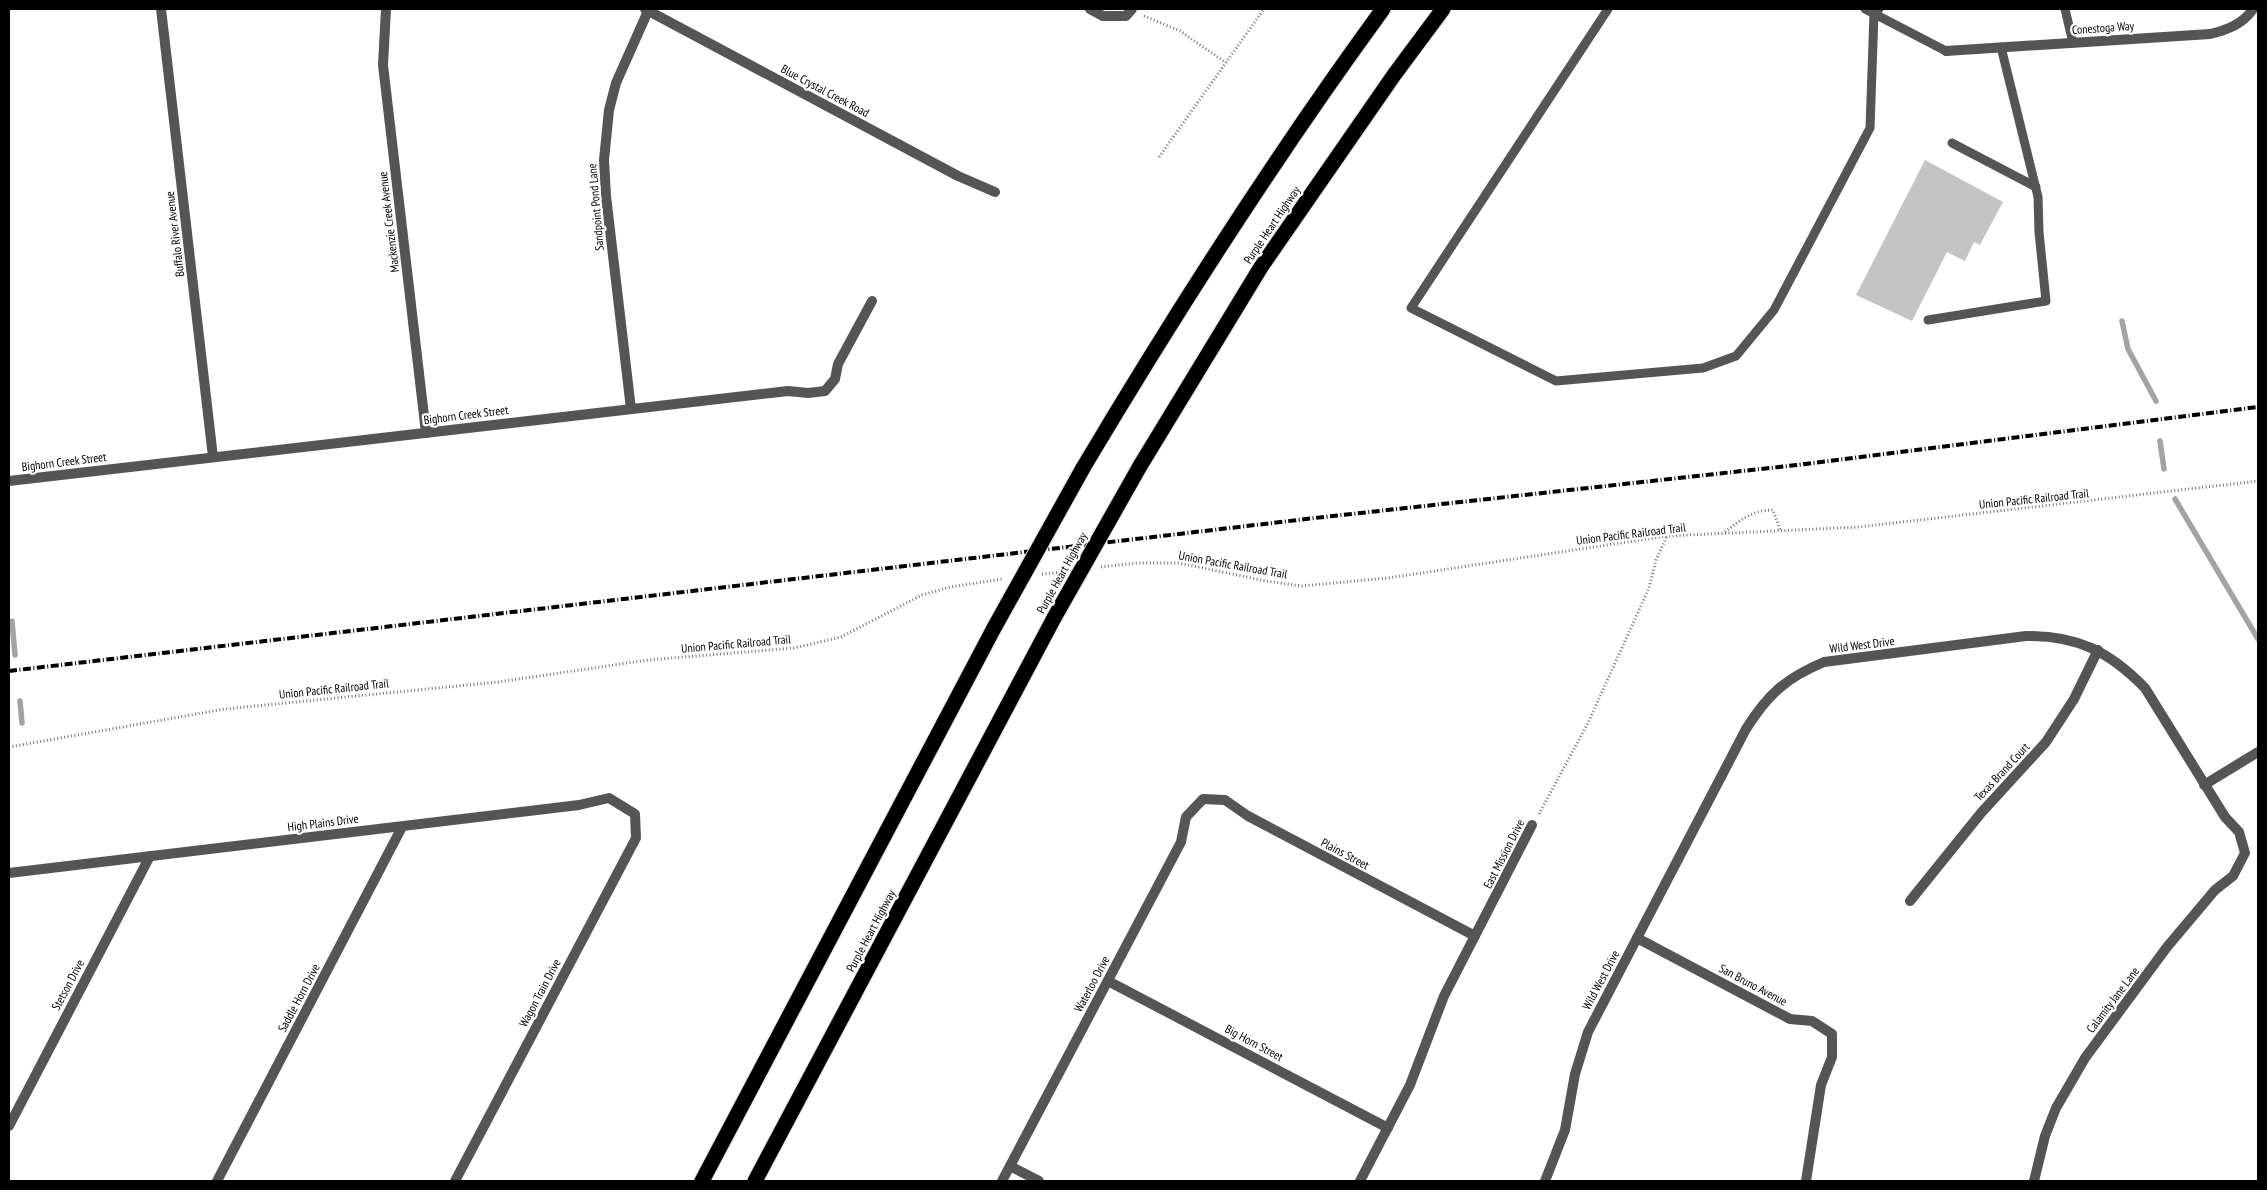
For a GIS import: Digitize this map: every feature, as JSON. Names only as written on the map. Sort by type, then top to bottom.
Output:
[{"type":"highway","points":[[702,1181],[994,628],[1083,468],[1159,339],[1212,256],[1320,96],[1383,9]]},
{"type":"highway","name":"Purple Heart Highway","points":[[755,1181],[1054,618],[1140,466],[1260,267],[1394,75],[1443,9]]},
{"type":"street","name":"Buffalo River Avenue","points":[[161,9],[213,457]]},
{"type":"street","name":"Mackenzie Creek Avenue","points":[[386,9],[383,65],[426,432]]},
{"type":"street","points":[[1090,9],[1103,16],[1129,13]]},
{"type":"street","name":"Conestoga Way","points":[[1946,51],[2210,34],[2227,30],[2241,22],[2253,9]]},
{"type":"street","name":"Blue Crystal Creek Road","points":[[647,10],[958,176],[996,192]]},
{"type":"street","name":"Sandpoint Pond Lane","points":[[631,409],[604,160],[609,110],[616,83],[647,10]]},
{"type":"street","name":"Bighorn Creek Street","points":[[9,481],[788,390],[808,393],[825,391],[835,379],[838,364],[872,301]]},
{"type":"street","name":"Wild West Drive","points":[[1545,1181],[1565,1130],[1575,1074],[1588,1032],[1746,729],[1761,706],[1772,694],[1801,672],[1824,662],[2026,636],[2068,639],[2098,650],[2128,671],[2145,688],[2204,785],[2225,817],[2239,832],[2245,853]]},
{"type":"street","name":"Texas Brand Court","points":[[1910,901],[1981,813],[2046,742],[2074,699],[2098,650]]},
{"type":"street","points":[[2204,785],[2258,752]]},
{"type":"street","name":"High Plains Drive","points":[[9,873],[579,805],[609,798],[635,814]]},
{"type":"street","name":"Plains Street","points":[[1203,799],[1225,800],[1248,816],[1475,936]]},
{"type":"street","name":"Waterloo Drive","points":[[1002,1181],[1181,842],[1186,817],[1203,799]]},
{"type":"street","name":"Wagon Train Drive","points":[[456,1181],[636,838],[635,814]]},
{"type":"street","name":"East Mission Drive","points":[[1360,1181],[1410,1085],[1444,996],[1532,825]]},
{"type":"street","name":"Saddle Horn Drive","points":[[217,1181],[402,827]]},
{"type":"street","name":"Calamity Jane Lane","points":[[2034,1181],[2045,1136],[2056,1108],[2085,1058],[2167,948],[2215,890],[2233,876],[2245,853]]},
{"type":"street","name":"Stetson Drive","points":[[9,1126],[150,856]]},
{"type":"street","name":"San Bruno Avenue","points":[[1637,938],[1790,1019],[1812,1021],[1832,1034],[1832,1057],[1821,1085],[1806,1181]]},
{"type":"street","name":"Big Horn Street","points":[[1108,981],[1388,1128]]},
{"type":"street","points":[[1010,1166],[1039,1181]]},
{"type":"lane","points":[[1608,9],[1411,308],[1556,381],[1703,368],[1736,356],[1774,310],[1870,128],[1877,11]]},
{"type":"lane","points":[[1865,9],[1877,11],[1946,51]]},
{"type":"lane","points":[[2065,9],[2073,42]]},
{"type":"lane","points":[[1928,320],[2046,301],[2036,187],[2001,47]]},
{"type":"lane","points":[[1952,143],[2036,187]]},
{"type":"path","points":[[1159,158],[1264,9]]},
{"type":"path","points":[[1129,13],[1147,16],[1180,30],[1225,62]]},
{"type":"path","name":"Union Pacific Railroad Trail","points":[[1097,568],[1137,563],[1179,563],[1266,581],[1301,586],[1388,578],[1667,536],[1859,528],[2258,481]]},
{"type":"path","points":[[1724,533],[1746,516],[1763,510],[1773,510],[1780,530]]},
{"type":"path","name":"East Mission Drive","points":[[1532,825],[1588,723],[1649,588],[1656,560],[1667,536]]},
{"type":"path","points":[[1038,575],[1068,571]]},
{"type":"path","name":"Union Pacific Railroad Trail","points":[[9,747],[226,709],[498,682],[648,660],[794,648],[841,637],[922,595],[950,587],[1008,578]]},
{"type":"building","points":[[1925,160],[2003,202],[1980,245],[1974,242],[1965,261],[1947,252],[1912,321],[1856,295]]},
{"type":"waterway","points":[[2122,321],[2128,349],[2156,401]]},
{"type":"waterway","points":[[2160,441],[2164,469]]},
{"type":"waterway","points":[[2175,499],[2258,639]]},
{"type":"waterway","points":[[12,621],[15,655]]},
{"type":"waterway","points":[[20,701],[22,723]]},
{"type":"railway","points":[[9,671],[1315,518],[1797,465],[2258,407]]}]
